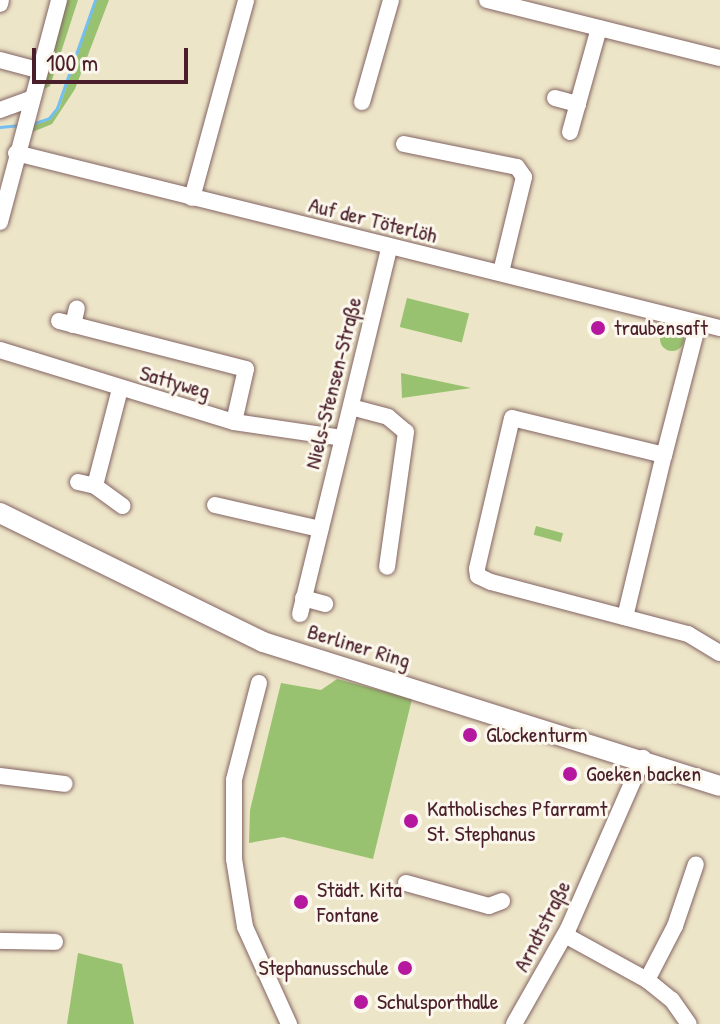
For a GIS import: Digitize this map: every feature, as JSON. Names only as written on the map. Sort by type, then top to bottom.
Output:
[{"type":"main road","name":"Berliner Ring","points":[[0,513],[263,642],[643,758],[720,786]]},
{"type":"street","points":[[0,222],[29,103],[59,0]]},
{"type":"street","points":[[192,198],[246,0]]},
{"type":"street","points":[[362,102],[391,0]]},
{"type":"street","points":[[487,0],[720,58]]},
{"type":"street","points":[[570,132],[599,28]]},
{"type":"street","points":[[0,60],[38,70]]},
{"type":"street","points":[[555,98],[578,104]]},
{"type":"street","points":[[0,110],[29,103]]},
{"type":"street","points":[[404,144],[517,167],[524,177],[501,272]]},
{"type":"street","name":"Auf der Töterlöh","points":[[18,146],[192,198],[720,328]]},
{"type":"street","name":"Niels-Stensen-Straße","points":[[325,604],[302,606],[389,248]]},
{"type":"street","points":[[69,318],[251,371],[234,422]]},
{"type":"street","points":[[625,617],[698,324]]},
{"type":"street","name":"Sattyweg","points":[[0,350],[234,422],[342,438]]},
{"type":"street","points":[[95,486],[120,389]]},
{"type":"street","points":[[351,407],[388,417],[406,432],[387,567]]},
{"type":"street","points":[[664,455],[512,418],[478,576],[688,634],[720,653]]},
{"type":"street","points":[[78,482],[95,486],[123,506]]},
{"type":"street","points":[[215,505],[320,529]]},
{"type":"street","points":[[259,683],[234,780],[234,859],[245,927],[289,1024]]},
{"type":"street","name":"Arndtstraße","points":[[514,1024],[565,935],[643,758]]},
{"type":"street","points":[[0,776],[65,784]]},
{"type":"street","points":[[647,980],[675,926],[696,864]]},
{"type":"street","points":[[406,883],[489,906],[502,901]]},
{"type":"street","points":[[565,935],[647,980],[672,1000],[689,1024]]},
{"type":"street","points":[[0,941],[55,942]]},
{"type":"green space","points":[[67,0],[78,0],[50,86],[42,90]]},
{"type":"green space","points":[[96,0],[109,0],[75,89],[52,124],[30,133],[32,126],[49,120],[59,109]]},
{"type":"green space","points":[[407,298],[469,313],[462,343],[400,327]]},
{"type":"green space","points":[[672,327],[681,330],[684,339],[681,348],[672,351],[663,348],[660,339],[663,330]]},
{"type":"green space","points":[[401,373],[471,388],[402,398]]},
{"type":"green space","points":[[536,526],[563,533],[561,542],[534,535]]},
{"type":"green space","points":[[337,679],[412,699],[373,859],[283,837],[249,843],[250,810],[281,683],[321,690]]},
{"type":"green space","points":[[78,953],[122,964],[134,1024],[67,1024]]},
{"type":"waterway","points":[[32,124],[49,118],[57,108],[95,0]]},
{"type":"waterway","points":[[0,127],[20,125]]},
{"type":"place","name":"traubensaft","points":[[598,328]]},
{"type":"place","name":"Glockenturm","points":[[470,735]]},
{"type":"place","name":"Goeken backen","points":[[570,774]]},
{"type":"place","name":"Katholisches Pfarramt St. Stephanus","points":[[411,821]]},
{"type":"place","name":"Städt. Kita Fontane","points":[[301,902]]},
{"type":"place","name":"Stephanusschule","points":[[405,968]]},
{"type":"place","name":"Schulsporthalle","points":[[361,1002]]}]
